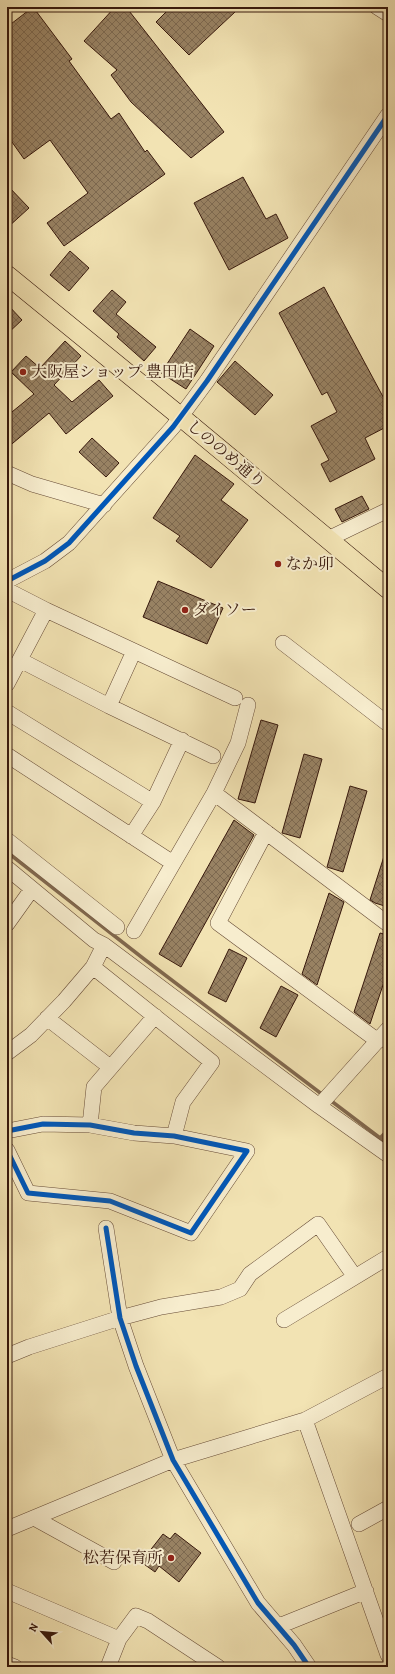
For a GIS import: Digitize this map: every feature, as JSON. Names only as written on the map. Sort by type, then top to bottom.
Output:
[{"type":"main road","name":"しののめ通り","points":[[7,275],[181,416],[388,589]]},
{"type":"street","points":[[377,7],[388,14]]},
{"type":"street","points":[[7,581],[45,561],[69,542],[104,505],[181,416],[207,381],[388,115]]},
{"type":"street","points":[[7,473],[32,484],[104,505]]},
{"type":"street","points":[[328,539],[388,510]]},
{"type":"street","points":[[7,590],[46,610],[242,701],[238,743],[214,793],[134,931]]},
{"type":"street","points":[[7,684],[46,610]]},
{"type":"street","points":[[282,643],[388,724]]},
{"type":"street","points":[[109,706],[134,651]]},
{"type":"street","points":[[20,660],[109,706],[213,756]]},
{"type":"street","points":[[7,712],[153,802]]},
{"type":"street","points":[[131,836],[153,802],[182,740]]},
{"type":"street","points":[[7,755],[173,863]]},
{"type":"street","points":[[214,793],[388,924]]},
{"type":"street","points":[[266,832],[218,923],[378,1041]]},
{"type":"street","points":[[7,840],[117,927]]},
{"type":"street","points":[[7,868],[94,940],[104,945],[324,1100],[388,1155]]},
{"type":"street","points":[[7,924],[32,889]]},
{"type":"street","points":[[7,1053],[31,1035],[93,967],[104,945]]},
{"type":"street","points":[[93,967],[212,1062],[182,1102],[174,1136]]},
{"type":"street","points":[[90,1125],[94,1087],[154,1016]]},
{"type":"street","points":[[47,1018],[110,1068]]},
{"type":"street","points":[[324,1100],[388,1029]]},
{"type":"street","points":[[7,1131],[43,1124],[90,1125],[134,1133],[174,1136],[247,1152],[191,1233],[110,1201],[28,1193],[7,1150]]},
{"type":"street","points":[[7,1356],[29,1347],[120,1318],[161,1307],[221,1297],[240,1289],[250,1274],[318,1224],[355,1277]]},
{"type":"street","points":[[106,1228],[106,1240],[120,1318],[136,1366],[173,1460],[258,1603],[279,1626],[309,1667]]},
{"type":"street","points":[[284,1320],[388,1257]]},
{"type":"street","points":[[7,1529],[173,1460],[305,1420],[388,1376]]},
{"type":"street","points":[[305,1420],[388,1655]]},
{"type":"street","points":[[360,1524],[388,1508]]},
{"type":"street","points":[[34,1518],[114,1562]]},
{"type":"street","points":[[7,1591],[120,1639]]},
{"type":"street","points":[[279,1626],[366,1591]]},
{"type":"street","points":[[108,1667],[120,1639],[136,1616],[148,1621],[218,1667]]},
{"type":"street","points":[[7,1664],[15,1667]]},
{"type":"building","points":[[33,7],[72,59],[69,61],[111,119],[119,113],[145,152],[147,150],[165,174],[64,246],[47,223],[88,193],[50,140],[24,159],[7,135],[7,27]]},
{"type":"building","points":[[115,7],[126,7],[224,132],[191,158],[131,102],[111,75],[117,70],[84,41]]},
{"type":"building","points":[[171,7],[226,7],[235,12],[189,55],[156,22]]},
{"type":"building","points":[[243,177],[266,219],[276,214],[288,238],[229,270],[194,203]]},
{"type":"building","points":[[7,185],[29,208],[7,228]]},
{"type":"building","points":[[70,251],[89,268],[69,291],[50,275]]},
{"type":"building","points":[[324,287],[388,406],[388,426],[365,438],[375,459],[330,482],[321,464],[329,460],[311,426],[337,412],[327,392],[322,395],[279,313]]},
{"type":"building","points":[[112,290],[126,302],[116,314],[156,347],[144,361],[117,337],[119,334],[93,311]]},
{"type":"building","points":[[7,304],[22,320],[7,334]]},
{"type":"building","points":[[190,329],[214,346],[186,389],[161,373]]},
{"type":"building","points":[[65,341],[81,356],[54,385],[72,402],[99,380],[113,396],[66,434],[49,413],[7,448],[7,416],[34,394],[11,372],[26,356],[40,368]]},
{"type":"building","points":[[235,361],[273,395],[255,415],[217,382]]},
{"type":"building","points":[[92,438],[119,463],[106,477],[79,452]]},
{"type":"building","points":[[195,455],[234,484],[221,500],[248,520],[211,568],[176,541],[180,536],[153,518]]},
{"type":"building","points":[[362,496],[369,509],[342,522],[335,509]]},
{"type":"building","points":[[158,581],[223,608],[207,644],[143,617]]},
{"type":"building","points":[[261,720],[278,725],[255,803],[238,799]]},
{"type":"building","points":[[304,754],[322,759],[300,838],[282,833]]},
{"type":"building","points":[[350,786],[367,791],[343,872],[327,867]]},
{"type":"building","points":[[234,820],[254,835],[181,967],[159,954]]},
{"type":"building","points":[[386,850],[388,851],[388,907],[370,900]]},
{"type":"building","points":[[329,893],[344,902],[317,985],[302,974]]},
{"type":"building","points":[[380,933],[388,935],[388,970],[370,1024],[354,1012]]},
{"type":"building","points":[[229,949],[247,958],[226,1002],[208,993]]},
{"type":"building","points":[[281,986],[298,995],[276,1037],[260,1028]]},
{"type":"building","name":"松若保育所","points":[[175,1533],[201,1553],[179,1582],[159,1566],[155,1572],[141,1562],[163,1534],[170,1539]]},
{"type":"waterway","points":[[7,852],[144,959],[323,1095]]},
{"type":"waterway","points":[[330,1100],[388,1144]]},
{"type":"waterway","points":[[380,1138],[388,1130]]},
{"type":"cycle path","points":[[7,581],[45,561],[69,543],[173,427],[207,381],[388,115]]},
{"type":"cycle path","points":[[7,1131],[43,1124],[90,1125],[134,1133],[174,1136],[247,1151],[191,1233],[110,1201],[28,1193],[7,1150]]},
{"type":"cycle path","points":[[106,1228],[120,1318],[136,1366],[173,1460],[258,1603],[294,1645],[309,1667]]},
{"type":"place","name":"大阪屋ショップ 豊田店","points":[[23,372]]},
{"type":"place","name":"なか卯","points":[[278,564]]},
{"type":"place","name":"ダイソー","points":[[185,610]]},
{"type":"place","name":"松若保育所","points":[[171,1558]]}]
